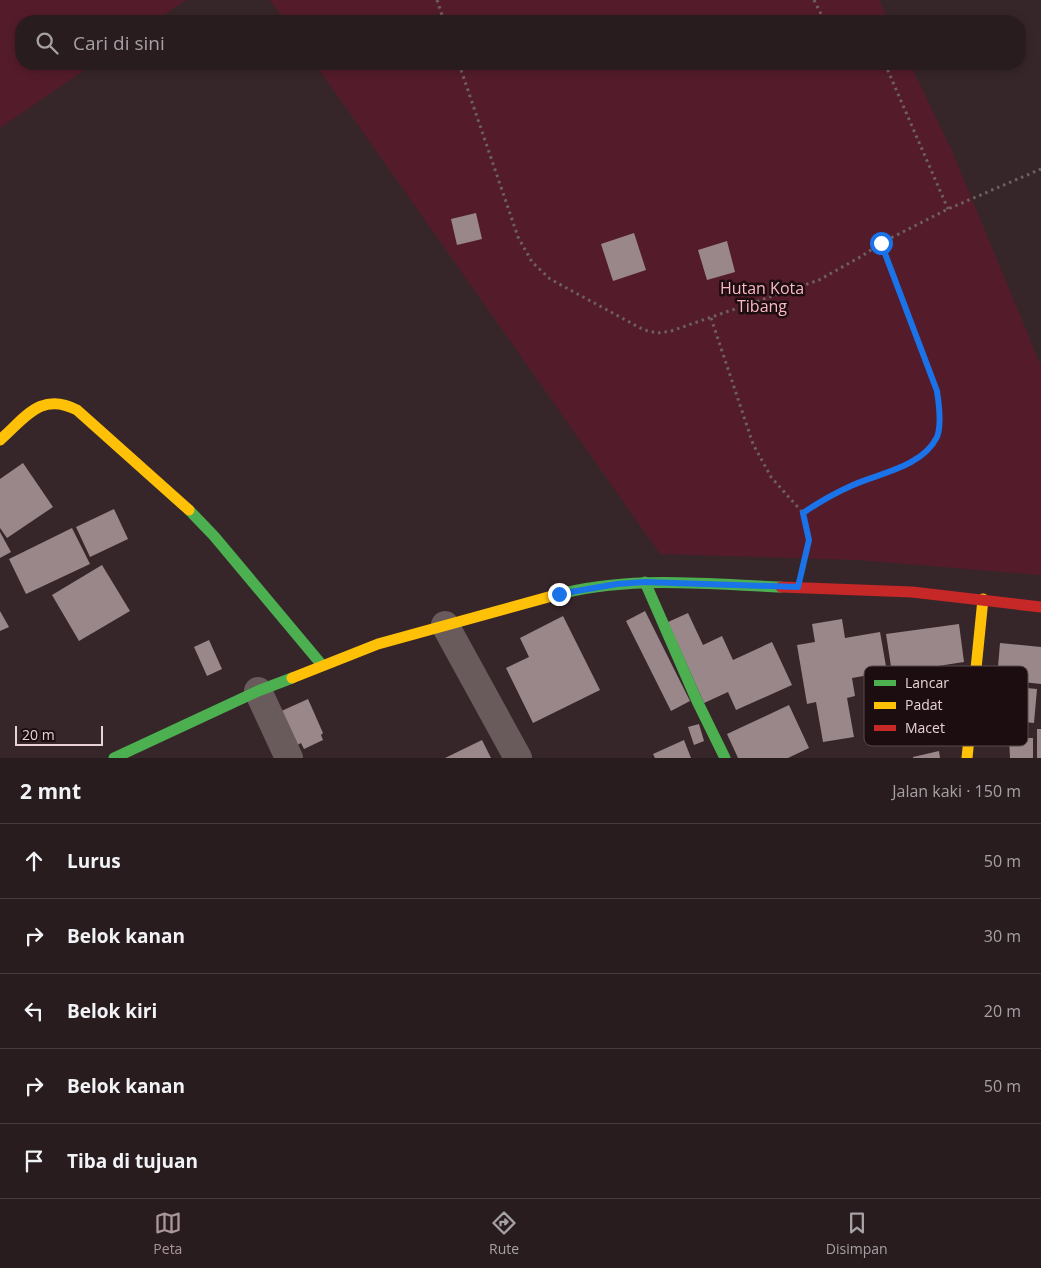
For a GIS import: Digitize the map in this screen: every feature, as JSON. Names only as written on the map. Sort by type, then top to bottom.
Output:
[{"type":"street","points":[[0,440],[44,403],[54,401],[77,410],[184,505],[214,536],[322,665]]},
{"type":"street","points":[[645,582],[697,701],[725,758]]},
{"type":"street","points":[[114,758],[258,691],[378,644],[559,594],[617,584],[645,582],[912,592],[983,599],[1041,608]]},
{"type":"street","points":[[976,666],[983,599]]},
{"type":"street","points":[[445,625],[518,758]]},
{"type":"street","points":[[258,691],[289,758]]},
{"type":"path","points":[[437,0],[442,15]]},
{"type":"path","points":[[814,0],[822,15]]},
{"type":"path","points":[[461,70],[518,237],[532,262],[550,278],[644,330],[658,333],[671,331],[711,318],[819,280],[881,243],[948,209],[1041,168]]},
{"type":"path","points":[[888,70],[948,209]]},
{"type":"path","points":[[803,513],[826,497],[847,487],[904,466],[923,455],[937,436],[940,412],[937,391],[881,243]]},
{"type":"path","points":[[711,318],[753,444],[771,477],[803,513],[809,540],[798,587]]},
{"type":"green space","points":[[0,0],[186,0],[164,15],[15,15],[15,70],[84,70],[0,128]]},
{"type":"green space","points":[[270,0],[879,0],[886,15],[281,15]]},
{"type":"green space","name":"Hutan Kota Tibang","points":[[319,70],[913,70],[952,151],[1041,366],[1041,575],[857,560],[660,554]]},
{"type":"building","points":[[476,213],[482,239],[457,245],[451,219]]},
{"type":"building","points":[[634,233],[646,270],[613,281],[601,244]]},
{"type":"building","points":[[727,241],[735,272],[707,280],[698,250]]},
{"type":"building","points":[[23,463],[53,507],[7,538],[0,528],[0,479]]},
{"type":"building","points":[[114,509],[128,539],[90,557],[76,527]]},
{"type":"building","points":[[72,528],[90,564],[26,594],[9,559]]},
{"type":"building","points":[[0,532],[11,552],[0,558]]},
{"type":"building","points":[[102,565],[130,611],[79,641],[52,595]]},
{"type":"building","points":[[0,611],[9,627],[0,631]]},
{"type":"building","points":[[645,611],[690,701],[671,711],[626,621]]},
{"type":"building","points":[[688,613],[703,645],[722,636],[733,660],[772,642],[792,685],[736,710],[728,692],[704,703],[668,622]]},
{"type":"building","points":[[563,616],[600,690],[533,723],[506,668],[529,657],[520,638]]},
{"type":"building","points":[[842,619],[845,638],[880,632],[886,666],[864,666],[864,676],[852,678],[855,696],[847,698],[854,737],[823,742],[816,702],[807,704],[797,645],[815,642],[812,624]]},
{"type":"building","points":[[959,624],[964,662],[938,666],[891,666],[886,634]]},
{"type":"building","points":[[209,640],[222,669],[207,676],[194,647]]},
{"type":"building","points":[[1000,643],[1041,647],[1041,684],[1028,683],[1028,666],[998,666]]},
{"type":"building","points":[[1028,688],[1037,689],[1034,723],[1028,722]]},
{"type":"building","points":[[308,699],[323,733],[321,735],[323,740],[304,749],[301,743],[292,748],[277,713]]},
{"type":"building","points":[[789,705],[809,748],[788,758],[738,758],[727,734]]},
{"type":"building","points":[[699,724],[704,741],[694,745],[688,727]]},
{"type":"building","points":[[1037,729],[1041,729],[1041,758],[1037,758]]},
{"type":"building","points":[[1028,738],[1033,738],[1033,758],[1010,758],[1009,746],[1028,746]]},
{"type":"building","points":[[482,740],[491,758],[445,758]]},
{"type":"building","points":[[684,740],[691,758],[655,758],[653,754]]},
{"type":"building","points":[[939,751],[940,758],[913,758],[913,757]]},
{"type":"traffic: fast","points":[[189,510],[214,536],[322,665]]},
{"type":"traffic: fast","points":[[645,582],[697,701],[725,758]]},
{"type":"traffic: fast","points":[[552,596],[580,589],[637,583],[666,582],[781,587]]},
{"type":"traffic: fast","points":[[114,758],[258,691],[292,678]]},
{"type":"traffic: slow","points":[[0,440],[26,416],[43,405],[64,405],[77,410],[189,510]]},
{"type":"traffic: slow","points":[[292,678],[378,644],[552,596]]},
{"type":"traffic: slow","points":[[976,666],[983,599]]},
{"type":"traffic: slow","points":[[967,758],[968,746]]},
{"type":"traffic: jam","points":[[781,587],[912,592],[1041,607]]},
{"type":"route","points":[[559,594],[617,584],[645,582],[798,587],[809,540],[803,513],[826,497],[854,484],[904,466],[923,455],[937,436],[940,412],[937,391],[881,243]]}]
